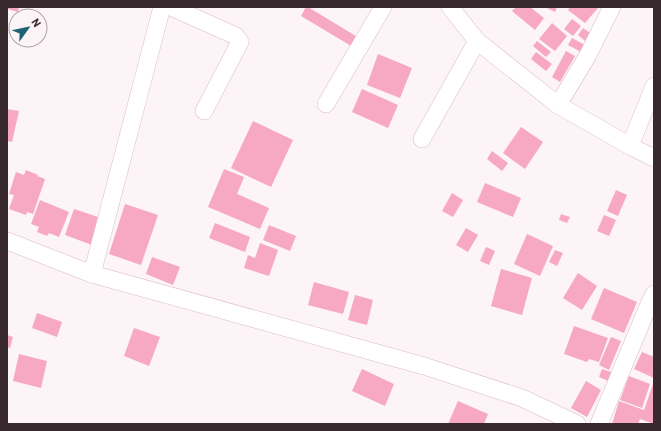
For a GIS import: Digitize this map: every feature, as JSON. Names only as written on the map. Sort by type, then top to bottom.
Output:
[{"type":"street","points":[[92,274],[162,7]]},
{"type":"street","points":[[171,7],[236,36],[240,42],[204,111]]},
{"type":"street","points":[[326,104],[383,7]]},
{"type":"street","points":[[450,7],[477,41],[558,105],[654,158]]},
{"type":"street","points":[[558,105],[588,55],[612,7]]},
{"type":"street","points":[[422,139],[477,41]]},
{"type":"street","points":[[630,146],[654,86]]},
{"type":"street","points":[[7,241],[92,274],[424,366],[522,398],[577,424]]},
{"type":"street","points":[[599,424],[654,294]]},
{"type":"building","points":[[7,7],[19,7],[19,8],[7,9]]},
{"type":"building","points":[[306,7],[359,38],[353,47],[301,16]]},
{"type":"building","points":[[516,7],[530,7],[544,18],[535,30],[512,11]]},
{"type":"building","points":[[545,7],[557,7],[555,12]]},
{"type":"building","points":[[570,7],[599,7],[585,23],[568,10]]},
{"type":"building","points":[[572,19],[581,26],[573,36],[564,29]]},
{"type":"building","points":[[552,23],[567,36],[555,51],[539,39]]},
{"type":"building","points":[[583,28],[590,33],[585,41],[578,35]]},
{"type":"building","points":[[572,38],[585,45],[581,52],[568,45]]},
{"type":"building","points":[[537,41],[551,52],[546,57],[533,46]]},
{"type":"building","points":[[566,51],[575,56],[560,82],[552,77]]},
{"type":"building","points":[[536,52],[552,64],[546,71],[531,59]]},
{"type":"building","points":[[378,54],[412,68],[400,98],[367,85]]},
{"type":"building","points":[[362,89],[398,105],[388,128],[352,112]]},
{"type":"building","points":[[7,109],[19,111],[12,142],[7,141]]},
{"type":"building","points":[[253,121],[293,140],[271,187],[231,168]]},
{"type":"building","points":[[521,127],[543,142],[525,169],[503,153]]},
{"type":"building","points":[[492,151],[508,163],[502,171],[487,159]]},
{"type":"building","points":[[224,169],[244,177],[237,194],[269,208],[260,229],[208,207]]},
{"type":"building","points":[[26,170],[45,179],[33,214],[27,212],[26,215],[9,209],[14,195],[9,194],[16,172],[24,175]]},
{"type":"building","points":[[485,183],[521,198],[513,217],[477,202]]},
{"type":"building","points":[[616,190],[627,195],[618,216],[607,211]]},
{"type":"building","points":[[452,193],[463,200],[453,217],[442,211]]},
{"type":"building","points":[[40,200],[69,212],[59,237],[49,233],[47,236],[37,232],[39,227],[31,224]]},
{"type":"building","points":[[125,204],[158,215],[141,265],[109,254]]},
{"type":"building","points":[[74,209],[101,218],[92,245],[65,235]]},
{"type":"building","points":[[561,214],[570,217],[567,223],[559,220]]},
{"type":"building","points":[[604,215],[616,220],[609,236],[597,231]]},
{"type":"building","points":[[215,223],[250,237],[245,252],[209,238]]},
{"type":"building","points":[[269,225],[296,236],[290,251],[263,240]]},
{"type":"building","points":[[466,228],[478,235],[468,252],[456,245]]},
{"type":"building","points":[[527,234],[553,246],[540,276],[514,264]]},
{"type":"building","points":[[260,243],[278,250],[269,276],[244,268],[248,255],[255,258]]},
{"type":"building","points":[[486,247],[495,251],[489,265],[480,261]]},
{"type":"building","points":[[555,250],[563,253],[557,266],[549,262]]},
{"type":"building","points":[[152,257],[180,267],[173,285],[146,274]]},
{"type":"building","points":[[501,269],[532,278],[522,315],[491,306]]},
{"type":"building","points":[[578,273],[597,286],[582,310],[563,298]]},
{"type":"building","points":[[314,282],[349,292],[343,314],[308,305]]},
{"type":"building","points":[[604,288],[637,302],[624,333],[591,319]]},
{"type":"building","points":[[355,295],[373,300],[367,325],[348,320]]},
{"type":"building","points":[[37,313],[62,322],[57,337],[32,328]]},
{"type":"building","points":[[574,326],[608,338],[599,362],[589,359],[587,362],[564,354]]},
{"type":"building","points":[[134,328],[160,337],[149,366],[124,356]]},
{"type":"building","points":[[7,335],[13,337],[10,348],[7,347]]},
{"type":"building","points":[[611,337],[621,341],[609,370],[599,365]]},
{"type":"building","points":[[642,352],[654,357],[654,378],[634,369]]},
{"type":"building","points":[[19,354],[47,361],[41,388],[13,381]]},
{"type":"building","points":[[362,369],[394,384],[385,406],[352,391]]},
{"type":"building","points":[[602,369],[611,372],[608,381],[599,377]]},
{"type":"building","points":[[629,376],[650,384],[642,408],[620,400]]},
{"type":"building","points":[[586,381],[601,390],[587,417],[571,408]]},
{"type":"building","points":[[653,384],[654,424],[640,419],[638,424],[612,424],[619,401],[644,410]]},
{"type":"building","points":[[458,401],[488,414],[484,424],[448,424]]}]
